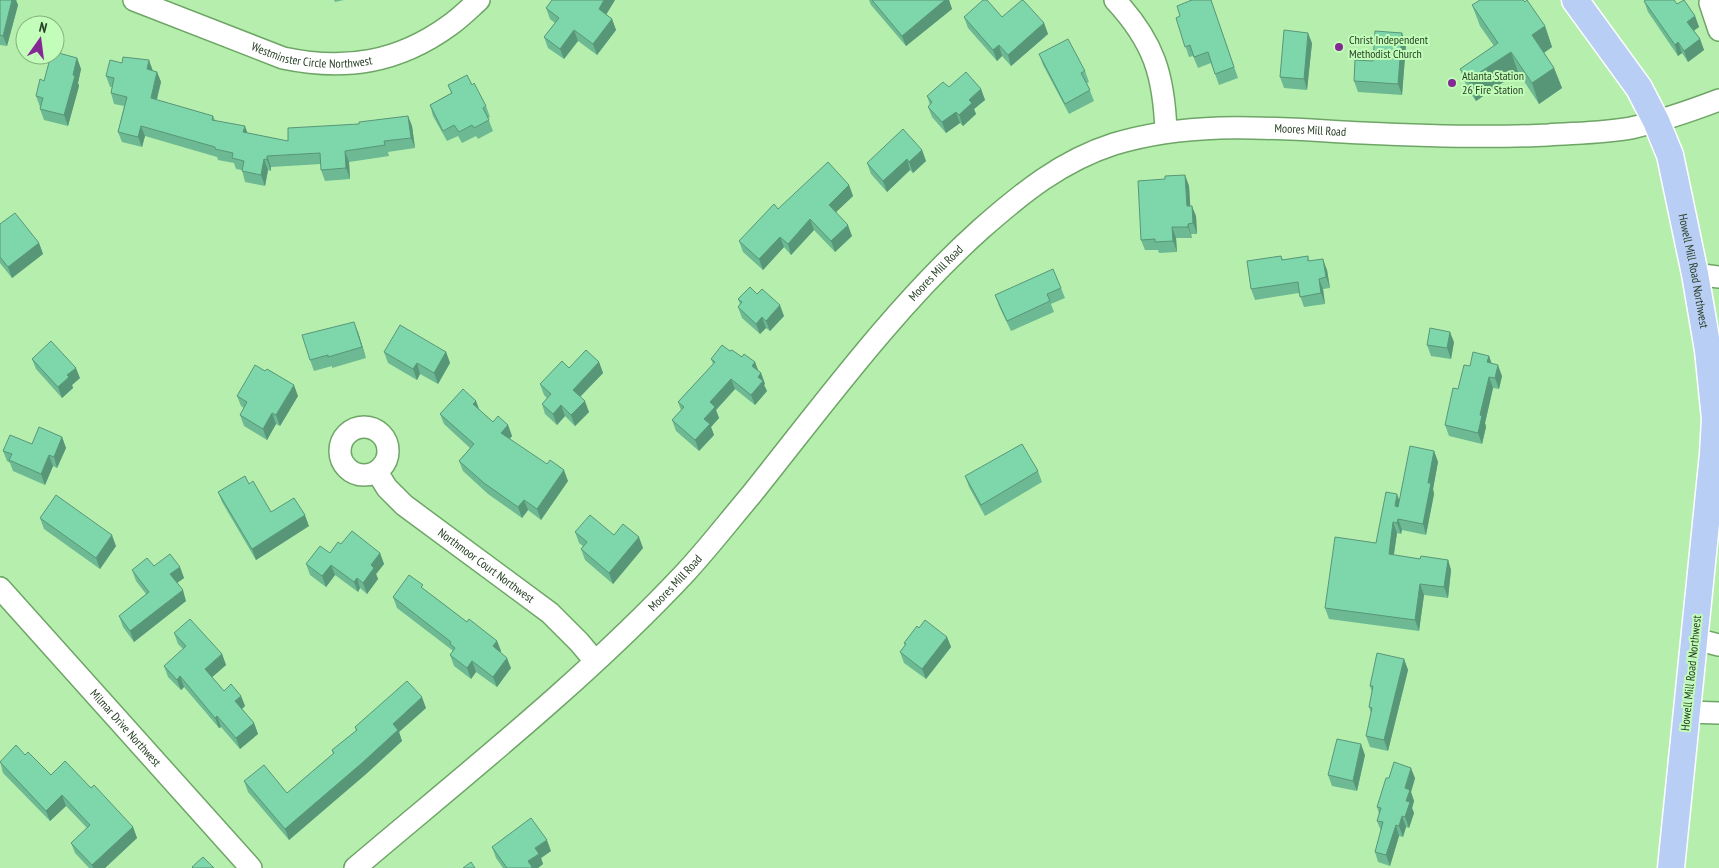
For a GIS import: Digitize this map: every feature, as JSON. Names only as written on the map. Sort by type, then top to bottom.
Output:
[{"type":"main road","name":"Howell Mill Road Northwest","points":[[1575,0],[1639,88],[1656,121],[1670,155],[1707,276],[1714,350],[1714,436],[1707,642],[1687,712],[1672,868]]},
{"type":"street","name":"Westminster Circle Northwest","points":[[134,0],[283,58],[309,64],[335,65],[361,63],[384,58],[420,44],[451,25],[479,0]]},
{"type":"street","points":[[1115,0],[1130,16],[1147,42],[1158,70],[1165,100],[1166,132]]},
{"type":"street","points":[[1711,1],[1719,30]]},
{"type":"street","name":"Moores Mill Road","points":[[355,868],[595,661],[658,601],[689,568],[878,338],[924,286],[967,242],[1047,175],[1067,164],[1115,144],[1166,132],[1251,126],[1401,135],[1523,136],[1602,132],[1656,121],[1719,100]]},
{"type":"street","name":"Northmoor Court Northwest","points":[[377,472],[387,488],[404,504],[550,613],[595,661]]},
{"type":"street","name":"Milmar Drive Northwest","points":[[0,588],[252,868]]},
{"type":"street","points":[[1687,712],[1719,712]]},
{"type":"building","points":[[0,0],[12,0],[3,36],[0,35]]},
{"type":"building","points":[[552,0],[604,0],[599,9],[612,19],[593,44],[574,30],[560,49],[544,37],[559,18],[546,8]]},
{"type":"building","points":[[872,0],[945,0],[902,36]]},
{"type":"building","points":[[983,0],[987,0],[1002,17],[1023,0],[1044,23],[1008,55],[999,45],[993,50],[964,17]]},
{"type":"building","points":[[1192,0],[1211,0],[1234,67],[1215,74],[1208,52],[1194,57],[1190,45],[1185,47],[1176,18],[1180,16],[1177,6]]},
{"type":"building","points":[[1480,0],[1523,0],[1525,2],[1527,0],[1545,26],[1532,35],[1554,68],[1532,83],[1511,52],[1468,80],[1460,69],[1498,43],[1472,5]]},
{"type":"building","points":[[1674,0],[1677,4],[1684,0],[1695,16],[1687,22],[1700,39],[1684,51],[1678,42],[1675,45],[1644,1]]},
{"type":"building","points":[[1284,30],[1308,33],[1304,79],[1280,77]]},
{"type":"building","points":[[1375,31],[1402,33],[1398,84],[1354,81],[1355,60],[1373,61]]},
{"type":"building","points":[[1068,39],[1085,71],[1081,73],[1090,90],[1065,104],[1039,54]]},
{"type":"building","points":[[65,55],[77,58],[73,75],[75,76],[64,115],[40,109],[43,98],[36,96],[40,79],[44,81],[48,65],[65,65]]},
{"type":"building","points":[[123,57],[149,60],[147,69],[157,72],[151,98],[213,116],[212,120],[245,126],[243,132],[288,141],[288,128],[359,124],[359,122],[408,116],[411,138],[384,141],[385,145],[345,151],[346,168],[321,170],[320,153],[267,156],[267,160],[264,159],[261,175],[242,171],[244,161],[232,158],[233,153],[215,149],[215,147],[141,126],[138,137],[118,132],[127,97],[111,93],[114,78],[106,76],[110,60],[122,63]]},
{"type":"building","points":[[966,72],[981,89],[969,100],[972,103],[959,115],[956,112],[942,122],[928,107],[932,102],[927,96],[943,82],[949,87]]},
{"type":"building","points":[[467,75],[472,85],[474,83],[486,106],[483,108],[489,120],[474,128],[472,125],[459,132],[454,125],[443,131],[430,105],[452,93],[448,85]]},
{"type":"building","points":[[903,129],[922,150],[909,162],[907,159],[883,181],[867,163]]},
{"type":"building","points":[[828,162],[849,185],[829,205],[848,225],[831,241],[810,219],[788,244],[780,237],[759,259],[739,241],[774,204],[778,209]]},
{"type":"building","points":[[1185,175],[1187,206],[1192,206],[1193,223],[1188,224],[1188,227],[1172,227],[1173,241],[1155,242],[1155,239],[1141,240],[1138,181],[1165,179],[1165,176]]},
{"type":"building","points":[[15,213],[39,243],[8,267],[0,257],[0,224]]},
{"type":"building","points":[[1281,256],[1282,260],[1308,256],[1308,261],[1323,259],[1326,277],[1319,279],[1321,293],[1300,297],[1298,282],[1251,289],[1247,261]]},
{"type":"building","points":[[1053,269],[1061,288],[1047,294],[1050,301],[1007,321],[995,295]]},
{"type":"building","points":[[750,287],[757,294],[762,289],[780,305],[766,321],[762,317],[756,324],[738,307],[742,302],[738,299]]},
{"type":"building","points":[[354,322],[362,347],[310,360],[302,335]]},
{"type":"building","points":[[400,325],[446,352],[434,373],[417,363],[413,369],[384,352]]},
{"type":"building","points":[[1430,328],[1450,332],[1447,348],[1427,345]]},
{"type":"building","points":[[51,341],[76,368],[67,375],[69,377],[58,387],[32,359]]},
{"type":"building","points":[[722,345],[742,357],[744,354],[755,362],[752,366],[761,373],[758,377],[763,381],[751,395],[731,379],[710,402],[715,407],[704,419],[710,424],[695,440],[672,420],[684,407],[678,402],[715,362],[711,359]]},
{"type":"building","points":[[586,350],[599,362],[573,390],[585,401],[571,415],[561,405],[553,414],[542,404],[551,394],[540,384],[562,361],[569,368]]},
{"type":"building","points":[[1473,352],[1489,356],[1487,362],[1498,365],[1495,378],[1489,377],[1480,415],[1482,416],[1478,433],[1445,425],[1453,388],[1458,389],[1464,365],[1470,366]]},
{"type":"building","points":[[255,365],[265,371],[267,369],[294,385],[276,415],[272,413],[263,429],[240,415],[247,402],[237,396]]},
{"type":"building","points":[[463,389],[476,401],[473,404],[493,422],[498,416],[508,425],[501,433],[547,464],[550,460],[564,470],[537,509],[524,500],[518,507],[484,483],[459,461],[474,444],[440,414]]},
{"type":"building","points":[[39,427],[62,437],[54,457],[49,455],[41,474],[9,460],[12,454],[3,451],[10,435],[32,444]]},
{"type":"building","points":[[1022,444],[1038,471],[981,505],[965,476]]},
{"type":"building","points":[[1410,446],[1434,451],[1428,483],[1431,483],[1423,524],[1398,519],[1397,523],[1393,522],[1389,554],[1420,559],[1421,556],[1448,560],[1444,587],[1420,584],[1415,620],[1325,608],[1335,537],[1376,543],[1386,492],[1397,494],[1395,506],[1398,507]]},
{"type":"building","points":[[245,476],[249,484],[253,481],[271,512],[294,498],[305,515],[252,549],[218,492]]},
{"type":"building","points":[[56,495],[112,535],[96,558],[40,518]]},
{"type":"building","points":[[590,515],[614,535],[623,524],[639,537],[609,573],[581,549],[587,542],[575,532]]},
{"type":"building","points":[[352,531],[380,553],[371,565],[374,568],[363,583],[357,578],[354,582],[331,565],[322,576],[306,564],[320,546],[330,553],[338,542],[341,544]]},
{"type":"building","points":[[170,554],[180,567],[170,574],[183,590],[130,631],[119,616],[149,592],[132,570],[147,558],[154,566]]},
{"type":"building","points":[[409,575],[423,585],[421,587],[467,622],[469,619],[497,641],[493,646],[507,658],[493,677],[472,661],[467,668],[450,655],[455,648],[450,644],[451,642],[393,597]]},
{"type":"building","points":[[190,619],[222,654],[205,669],[224,691],[231,684],[241,696],[235,701],[254,723],[236,738],[217,716],[215,718],[180,676],[177,680],[164,666],[186,646],[174,633]]},
{"type":"building","points":[[925,620],[947,637],[922,669],[900,652],[906,644],[904,643],[917,626],[919,628]]},
{"type":"building","points":[[1377,653],[1404,659],[1384,740],[1366,736],[1372,708],[1369,707],[1373,686],[1370,686]]},
{"type":"building","points":[[407,681],[422,697],[393,724],[398,730],[285,829],[244,781],[264,765],[287,793],[334,753],[332,750],[357,730],[355,727]]},
{"type":"building","points":[[1337,739],[1361,744],[1353,781],[1328,775]]},
{"type":"building","points":[[16,745],[25,755],[28,752],[51,775],[65,761],[91,788],[94,785],[133,827],[92,865],[71,843],[90,825],[62,795],[46,811],[0,762]]},
{"type":"building","points":[[1394,762],[1411,768],[1405,788],[1410,790],[1406,801],[1410,802],[1405,817],[1402,816],[1399,826],[1396,825],[1386,855],[1375,852],[1383,822],[1377,821],[1381,808],[1377,807],[1386,778],[1389,778]]},
{"type":"building","points":[[531,818],[547,840],[535,848],[539,854],[528,861],[531,868],[507,868],[492,847]]},
{"type":"building","points":[[203,857],[214,868],[192,867]]},
{"type":"building","points":[[471,862],[475,868],[463,868]]},
{"type":"place","name":"Christ Independent Methodist Church","points":[[1339,47]]},
{"type":"place","name":"Atlanta Station 26 Fire Station","points":[[1452,83]]}]
